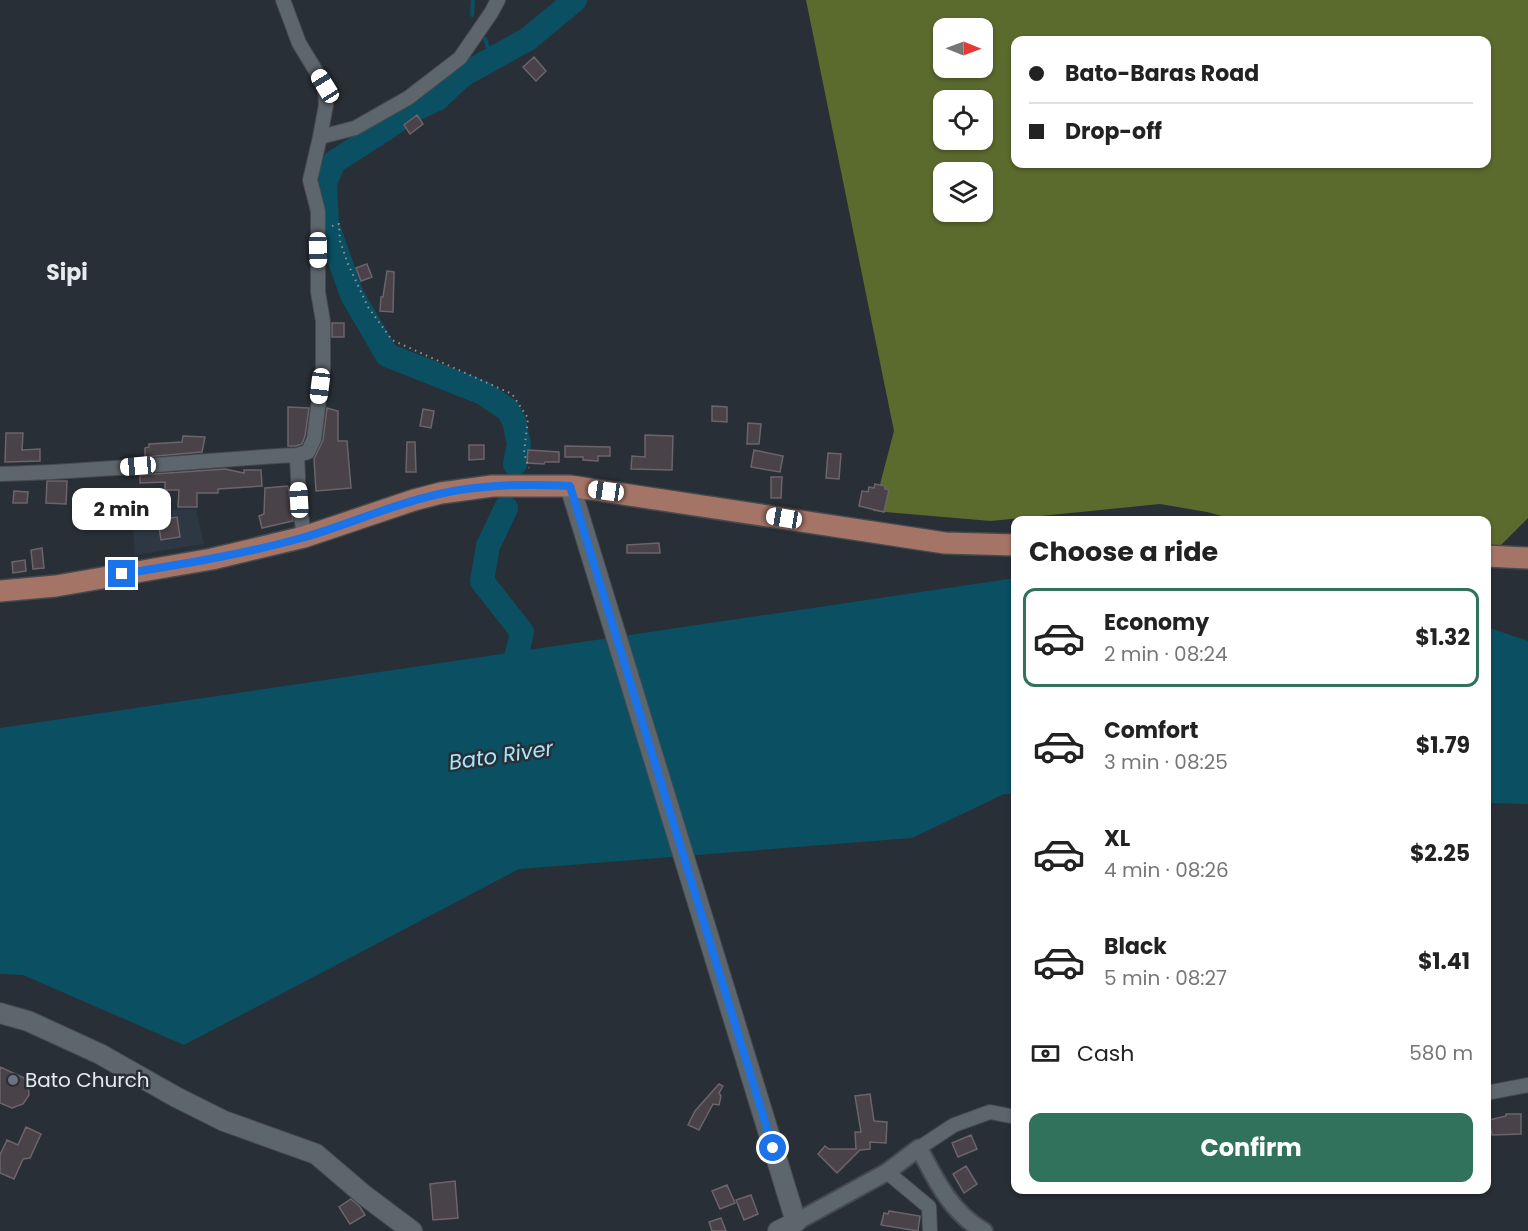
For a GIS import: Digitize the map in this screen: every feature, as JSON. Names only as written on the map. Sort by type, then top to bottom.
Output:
[{"type":"main road","points":[[0,591],[56,586],[212,559],[304,537],[414,500],[441,493],[492,486],[570,486],[945,543],[1011,544]]},
{"type":"main road","points":[[570,486],[796,1222],[777,1231]]},
{"type":"main road","points":[[1491,556],[1528,558]]},
{"type":"main road","points":[[0,1013],[28,1021],[100,1054],[224,1121],[316,1154],[364,1195],[412,1231]]},
{"type":"street","points":[[0,474],[56,473],[200,460],[297,455],[308,452],[314,439],[323,368],[323,321],[318,292],[318,211],[310,180],[326,105],[325,86],[299,43],[283,0]]},
{"type":"street","points":[[320,137],[355,128],[408,98],[460,58],[498,0]]},
{"type":"street","points":[[297,455],[299,500],[304,537]]},
{"type":"street","points":[[1491,1093],[1528,1085]]},
{"type":"street","points":[[796,1222],[887,1172],[954,1125],[990,1112],[1011,1117]]},
{"type":"street","points":[[919,1148],[950,1202],[984,1231]]},
{"type":"street","points":[[887,1172],[929,1207],[930,1231]]},
{"type":"path","points":[[339,224],[340,241],[368,307],[392,340],[512,394],[528,418],[524,453],[535,485]]},
{"type":"shaded area","points":[[196,509],[204,544],[135,555],[132,512]]},
{"type":"green space","points":[[806,0],[1528,0],[1528,518],[1491,555],[1491,516],[1222,516],[1160,504],[1041,516],[1011,516],[1011,519],[991,521],[873,511],[894,431]]},
{"type":"water","name":"Bato River","points":[[1011,579],[1011,794],[1004,794],[912,838],[519,869],[184,1045],[23,975],[0,974],[0,728]]},
{"type":"water","points":[[1491,628],[1528,641],[1528,804],[1491,803]]},
{"type":"building","points":[[534,57],[546,71],[536,81],[523,67]]},
{"type":"building","points":[[417,115],[423,124],[410,134],[404,125]]},
{"type":"building","points":[[367,264],[372,277],[361,281],[356,268]]},
{"type":"building","points":[[387,271],[394,272],[393,312],[380,311]]},
{"type":"building","points":[[332,323],[344,323],[344,337],[332,337]]},
{"type":"building","points":[[712,406],[727,407],[727,422],[712,421]]},
{"type":"building","points":[[288,407],[309,408],[305,436],[302,444],[296,446],[288,446]]},
{"type":"building","points":[[327,408],[338,411],[338,441],[347,441],[351,488],[316,491],[314,459],[323,440]]},
{"type":"building","points":[[423,409],[434,411],[431,428],[420,426]]},
{"type":"building","points":[[748,423],[761,424],[759,444],[747,444]]},
{"type":"building","points":[[6,433],[23,433],[22,450],[40,449],[40,461],[5,462]]},
{"type":"building","points":[[645,435],[673,436],[672,470],[631,469],[632,456],[645,457]]},
{"type":"building","points":[[183,436],[205,437],[202,452],[145,457],[145,448],[149,447],[149,444],[182,442]]},
{"type":"building","points":[[407,442],[415,442],[416,472],[406,472]]},
{"type":"building","points":[[469,445],[484,445],[484,459],[469,460]]},
{"type":"building","points":[[565,446],[610,447],[610,456],[598,456],[598,461],[583,460],[583,457],[565,457]]},
{"type":"building","points":[[528,450],[559,452],[559,462],[527,463]]},
{"type":"building","points":[[754,450],[783,456],[780,472],[751,467]]},
{"type":"building","points":[[828,453],[841,454],[839,479],[826,478]]},
{"type":"building","points":[[225,469],[244,473],[244,470],[261,470],[262,486],[218,489],[218,493],[197,493],[197,507],[178,507],[179,490],[165,490],[165,482],[140,483],[140,475]]},
{"type":"building","points":[[771,477],[782,477],[781,498],[771,498]]},
{"type":"building","points":[[47,481],[67,481],[66,504],[46,503]]},
{"type":"building","points":[[875,484],[885,486],[885,489],[889,490],[884,512],[859,506],[862,491],[868,492],[869,487],[874,488]]},
{"type":"building","points":[[288,486],[293,521],[262,528],[259,516],[264,514],[265,488]]},
{"type":"building","points":[[14,491],[28,492],[27,503],[13,503]]},
{"type":"building","points":[[177,517],[180,537],[161,540],[158,520]]},
{"type":"building","points":[[659,543],[660,553],[627,553],[627,545]]},
{"type":"building","points":[[42,548],[44,568],[33,569],[31,550]]},
{"type":"building","points":[[25,560],[26,571],[13,573],[12,562]]},
{"type":"building","name":"Bato Church","points":[[0,1067],[28,1082],[29,1095],[23,1104],[12,1108],[0,1103]]},
{"type":"building","points":[[719,1084],[723,1086],[719,1093],[721,1096],[719,1105],[713,1104],[699,1130],[688,1125],[695,1111]]},
{"type":"building","points":[[870,1094],[874,1121],[887,1122],[886,1143],[870,1142],[870,1149],[860,1150],[837,1173],[818,1154],[825,1146],[829,1149],[856,1149],[855,1132],[861,1132],[855,1096]]},
{"type":"building","points":[[1506,1114],[1521,1114],[1521,1134],[1492,1135],[1491,1120],[1506,1116]]},
{"type":"building","points":[[26,1127],[41,1134],[30,1158],[23,1159],[14,1179],[0,1173],[0,1155],[7,1140],[18,1145]]},
{"type":"building","points":[[971,1135],[977,1149],[958,1157],[952,1143]]},
{"type":"building","points":[[966,1166],[977,1184],[964,1193],[953,1174]]},
{"type":"building","points":[[455,1181],[458,1218],[433,1220],[430,1184]]},
{"type":"building","points":[[727,1185],[735,1203],[720,1209],[712,1191]]},
{"type":"building","points":[[751,1195],[758,1214],[744,1220],[736,1200]]},
{"type":"building","points":[[351,1199],[365,1215],[350,1224],[339,1207]]},
{"type":"building","points":[[889,1211],[920,1216],[918,1231],[881,1225],[884,1213],[888,1214]]},
{"type":"building","points":[[721,1218],[726,1231],[712,1231],[709,1222]]},
{"type":"waterway","points":[[472,15],[473,0]]},
{"type":"waterway","points":[[515,464],[519,444],[514,421],[508,410],[483,393],[387,355],[352,295],[327,224],[325,183],[334,162],[409,112],[437,99],[463,75],[528,39],[575,0]]},
{"type":"waterway","points":[[485,39],[492,59]]},
{"type":"waterway","points":[[506,508],[488,546],[482,581],[522,632],[510,684]]},
{"type":"place","name":"Bato Church","points":[[13,1080]]},
{"type":"district","name":"Sipi","points":[[67,272]]},
{"type":"route","points":[[122,574],[212,559],[304,537],[441,493],[492,486],[570,486],[773,1148]]}]
